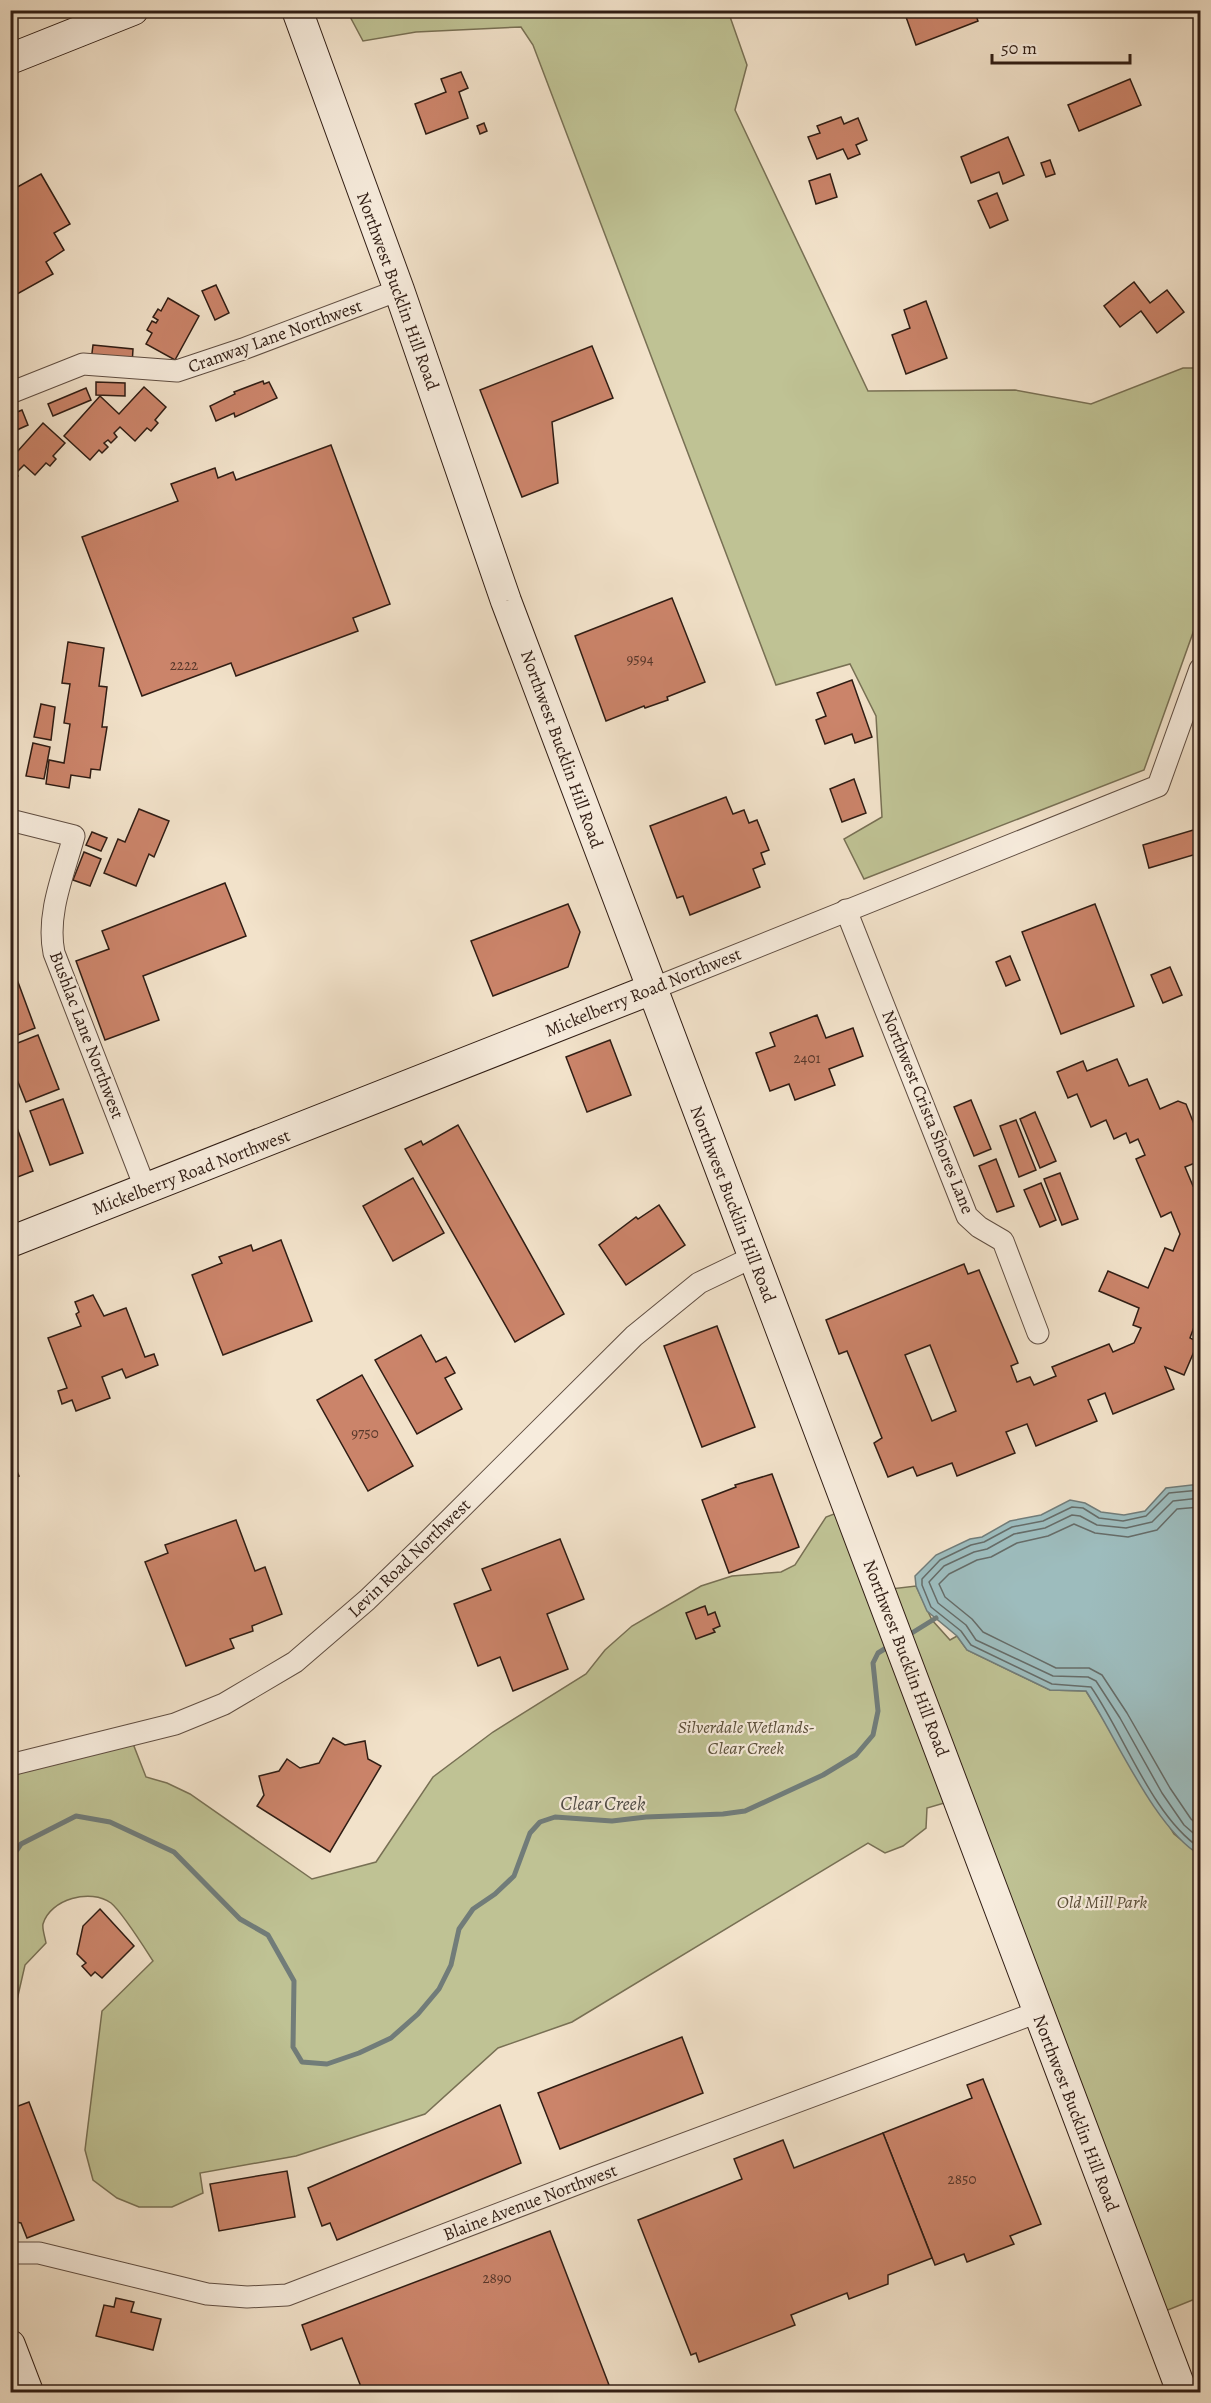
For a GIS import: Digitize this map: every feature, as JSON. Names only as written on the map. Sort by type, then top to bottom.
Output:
[{"type":"main road","points":[[10,59],[133,10]]},
{"type":"main road","name":"Northwest Bucklin Hill Road","points":[[297,10],[399,290],[499,580],[1182,2392]]},
{"type":"main road","name":"Mickelberry Road Northwest","points":[[10,1242],[652,989]]},
{"type":"main road","points":[[10,2345],[28,2392]]},
{"type":"street","name":"Cranway Lane Northwest","points":[[10,393],[83,364],[177,371],[399,290]]},
{"type":"street","name":"Mickelberry Road Northwest","points":[[652,989],[1158,786],[1200,669]]},
{"type":"street","name":"Bushlac Lane Northwest","points":[[10,820],[74,836],[51,920],[54,953],[146,1190]]},
{"type":"street","name":"Northwest Crista Shores Lane","points":[[846,910],[967,1215],[979,1227],[1003,1241],[1038,1334]]},
{"type":"street","name":"Levin Road Northwest","points":[[10,1765],[176,1724],[232,1700],[295,1662],[367,1600],[634,1336],[699,1283],[753,1257]]},
{"type":"street","name":"Blaine Avenue Northwest","points":[[10,2253],[39,2253],[207,2294],[247,2297],[287,2295],[595,2177],[1038,2012]]},
{"type":"green space","points":[[347,11],[728,11],[747,65],[735,110],[868,391],[1015,390],[1091,404],[1183,368],[1200,368],[1200,613],[1144,770],[864,879],[844,839],[882,817],[876,716],[850,664],[776,685],[533,45],[521,27],[416,32],[363,41]]},
{"type":"green space","name":"Silverdale Wetlands- Clear Creek","points":[[850,1508],[891,1589],[916,1586],[932,1620],[950,1640],[957,1636],[967,1650],[1050,1690],[1086,1691],[1174,1834],[1200,1855],[1200,2297],[1153,2316],[958,1799],[927,1808],[926,1828],[903,1846],[885,1853],[868,1843],[572,2022],[498,2048],[425,2114],[296,2156],[200,2173],[203,2193],[172,2207],[139,2207],[117,2198],[93,2180],[85,2150],[102,2011],[153,1961],[127,1922],[111,1903],[93,1896],[72,1898],[62,1902],[47,1915],[43,1924],[46,1943],[25,1965],[17,2000],[11,2010],[11,1765],[130,1736],[146,1777],[167,1783],[190,1794],[312,1879],[376,1862],[433,1777],[493,1732],[586,1674],[605,1650],[632,1626],[701,1586],[732,1576],[781,1572],[795,1565],[826,1517]]},
{"type":"water","points":[[1200,1484],[1200,1855],[1183,1842],[1167,1825],[1152,1804],[1086,1691],[1050,1690],[967,1650],[957,1636],[927,1611],[916,1586],[915,1576],[936,1555],[970,1539],[982,1537],[1010,1521],[1041,1515],[1070,1500],[1085,1503],[1101,1512],[1124,1515],[1145,1511],[1166,1488]]},
{"type":"building","points":[[923,10],[974,10],[978,21],[916,45],[906,17]]},
{"type":"building","points":[[461,72],[468,88],[459,92],[468,118],[426,134],[415,104],[446,92],[441,79]]},
{"type":"building","points":[[1130,79],[1141,105],[1079,131],[1068,105]]},
{"type":"building","points":[[841,117],[844,124],[858,118],[867,140],[856,145],[860,154],[848,159],[843,149],[817,159],[808,137],[820,133],[817,126]]},
{"type":"building","points":[[484,123],[487,131],[480,134],[477,126]]},
{"type":"building","points":[[1008,137],[1024,175],[1003,184],[999,172],[971,183],[961,157]]},
{"type":"building","points":[[1050,160],[1055,174],[1046,177],[1041,163]]},
{"type":"building","points":[[41,174],[70,224],[54,233],[64,250],[46,262],[53,274],[10,298],[10,191]]},
{"type":"building","points":[[830,174],[837,197],[816,204],[809,181]]},
{"type":"building","points":[[997,193],[1008,220],[990,228],[978,201]]},
{"type":"building","points":[[1134,282],[1150,303],[1167,290],[1184,312],[1157,333],[1141,311],[1120,327],[1104,306]]},
{"type":"building","points":[[216,285],[229,313],[215,320],[202,291]]},
{"type":"building","points":[[168,298],[199,316],[175,360],[146,344],[152,333],[147,330],[152,321],[156,323],[158,320],[153,317],[158,309],[161,311]]},
{"type":"building","points":[[926,301],[947,358],[906,374],[892,335],[910,328],[904,310]]},
{"type":"building","points":[[93,345],[133,349],[132,365],[91,361]]},
{"type":"building","points":[[592,346],[613,398],[552,422],[558,483],[522,497],[480,390]]},
{"type":"building","points":[[263,381],[264,384],[269,382],[277,398],[235,417],[234,413],[216,421],[210,406],[235,394],[234,392]]},
{"type":"building","points":[[96,382],[125,383],[125,396],[96,395]]},
{"type":"building","points":[[144,387],[166,407],[155,420],[158,423],[151,431],[147,428],[135,441],[120,427],[114,433],[117,437],[111,443],[108,440],[104,443],[108,447],[102,453],[99,450],[90,460],[64,436],[100,396],[119,414]]},
{"type":"building","points":[[86,388],[91,400],[53,416],[48,404]]},
{"type":"building","points":[[22,410],[28,425],[10,433],[10,415]]},
{"type":"building","points":[[43,423],[65,443],[53,456],[56,459],[50,466],[46,463],[35,475],[24,465],[16,473],[18,476],[13,482],[10,480],[10,446],[17,452]]},
{"type":"building","points":[[331,445],[390,604],[353,618],[358,631],[236,676],[231,663],[142,696],[82,537],[178,501],[171,484],[215,468],[218,478],[233,472],[236,480]]},
{"type":"building","points":[[672,598],[705,682],[667,697],[668,700],[645,708],[644,706],[606,721],[575,636]]},
{"type":"building","points":[[68,642],[104,648],[99,686],[107,687],[102,727],[107,727],[100,770],[91,769],[90,778],[71,775],[69,788],[46,784],[49,760],[64,763],[70,724],[64,723],[70,684],[62,683]]},
{"type":"building","points":[[852,680],[872,737],[855,743],[852,734],[825,744],[816,720],[826,716],[817,693]]},
{"type":"building","points":[[41,704],[55,707],[51,740],[34,737]]},
{"type":"building","points":[[33,743],[50,747],[44,779],[26,776]]},
{"type":"building","points":[[854,779],[866,813],[842,822],[830,789]]},
{"type":"building","points":[[726,797],[733,814],[744,810],[749,823],[757,820],[769,850],[761,853],[765,864],[753,869],[760,887],[690,915],[683,896],[677,898],[650,826]]},
{"type":"building","points":[[139,809],[169,821],[154,857],[149,854],[136,886],[104,873],[118,839],[125,842]]},
{"type":"building","points":[[1200,828],[1200,853],[1149,868],[1143,845]]},
{"type":"building","points":[[92,832],[107,838],[101,851],[86,845]]},
{"type":"building","points":[[84,852],[101,859],[90,886],[73,880]]},
{"type":"building","points":[[225,883],[246,936],[143,976],[159,1020],[105,1040],[76,961],[109,949],[102,931]]},
{"type":"building","points":[[568,904],[580,932],[568,967],[493,996],[471,941]]},
{"type":"building","points":[[1095,904],[1134,1006],[1061,1034],[1022,932]]},
{"type":"building","points":[[1010,956],[1020,980],[1006,986],[996,962]]},
{"type":"building","points":[[1170,967],[1182,995],[1163,1003],[1151,975]]},
{"type":"building","points":[[15,974],[35,1028],[10,1038],[10,976]]},
{"type":"building","points":[[817,1015],[826,1038],[853,1028],[863,1056],[829,1069],[835,1085],[795,1100],[789,1084],[770,1091],[756,1053],[775,1046],[770,1033]]},
{"type":"building","points":[[38,1035],[59,1089],[26,1102],[10,1062],[10,1046]]},
{"type":"building","points":[[610,1040],[631,1095],[587,1112],[566,1057]]},
{"type":"building","points":[[1117,1059],[1129,1086],[1147,1079],[1160,1109],[1178,1101],[1186,1104],[1200,1139],[1200,1161],[1185,1167],[1193,1186],[1200,1183],[1200,1330],[1194,1327],[1190,1338],[1198,1342],[1184,1375],[1165,1367],[1174,1389],[1113,1414],[1105,1393],[1088,1400],[1097,1421],[1036,1446],[1027,1424],[1006,1432],[1015,1453],[957,1476],[952,1463],[917,1476],[913,1467],[888,1477],[874,1443],[882,1438],[847,1351],[839,1354],[826,1320],[964,1264],[968,1274],[979,1270],[1018,1363],[1011,1366],[1017,1382],[1030,1377],[1034,1385],[1056,1376],[1052,1367],[1109,1344],[1113,1352],[1134,1343],[1141,1328],[1133,1325],[1139,1308],[1099,1291],[1108,1271],[1148,1288],[1165,1248],[1173,1251],[1180,1234],[1171,1212],[1161,1217],[1136,1159],[1145,1155],[1138,1139],[1130,1143],[1126,1133],[1114,1139],[1106,1120],[1091,1127],[1077,1094],[1068,1098],[1057,1072],[1083,1061],[1087,1071]],"holes":[[[930,1345],[956,1411],[932,1421],[905,1355]]]},
{"type":"building","points":[[63,1099],[83,1153],[50,1165],[30,1111]]},
{"type":"building","points":[[971,1100],[991,1149],[974,1156],[954,1107]]},
{"type":"building","points":[[1035,1112],[1056,1161],[1040,1168],[1020,1119]]},
{"type":"building","points":[[13,1117],[33,1171],[10,1180],[10,1118]]},
{"type":"building","points":[[1016,1120],[1036,1170],[1019,1177],[1000,1126]]},
{"type":"building","points":[[458,1125],[564,1314],[515,1342],[405,1149],[421,1141],[423,1145]]},
{"type":"building","points":[[996,1159],[1014,1206],[997,1212],[979,1166]]},
{"type":"building","points":[[1060,1173],[1078,1219],[1062,1225],[1044,1179]]},
{"type":"building","points":[[413,1178],[444,1233],[393,1261],[363,1206]]},
{"type":"building","points":[[1041,1183],[1056,1220],[1040,1227],[1024,1190]]},
{"type":"building","points":[[659,1205],[685,1245],[626,1285],[599,1245],[636,1217],[638,1219]]},
{"type":"building","points":[[281,1240],[312,1321],[223,1355],[192,1275],[222,1263],[219,1257],[251,1245],[253,1251]]},
{"type":"building","points":[[93,1295],[104,1316],[126,1308],[145,1357],[154,1354],[158,1365],[126,1378],[122,1369],[102,1377],[110,1398],[76,1411],[72,1400],[62,1404],[58,1391],[67,1388],[48,1338],[81,1326],[76,1314],[79,1312],[75,1302]]},
{"type":"building","points":[[717,1326],[755,1427],[702,1447],[664,1346]]},
{"type":"building","points":[[421,1335],[436,1362],[446,1357],[455,1373],[445,1378],[462,1409],[417,1434],[375,1360]]},
{"type":"building","points":[[362,1375],[413,1466],[368,1491],[317,1400]]},
{"type":"building","points":[[10,1454],[19,1476],[10,1480]]},
{"type":"building","points":[[772,1474],[799,1547],[729,1573],[702,1500],[736,1487],[735,1485]]},
{"type":"building","points":[[236,1520],[255,1571],[265,1567],[282,1614],[252,1626],[253,1631],[230,1639],[234,1648],[186,1666],[145,1562],[168,1553],[165,1545]]},
{"type":"building","points":[[560,1539],[584,1599],[547,1614],[568,1669],[513,1691],[500,1657],[478,1666],[454,1604],[491,1590],[482,1569]]},
{"type":"building","points":[[705,1606],[708,1615],[715,1612],[720,1626],[713,1629],[715,1632],[696,1639],[686,1613]]},
{"type":"building","points":[[333,1738],[345,1745],[365,1741],[368,1759],[381,1766],[330,1852],[257,1806],[264,1795],[259,1776],[279,1771],[287,1759],[300,1768],[319,1763]]},
{"type":"building","points":[[100,1909],[134,1946],[102,1978],[95,1972],[91,1976],[82,1966],[86,1963],[77,1954],[83,1926]]},
{"type":"building","points":[[682,2037],[703,2093],[560,2149],[538,2093]]},
{"type":"building","points":[[983,2079],[1041,2224],[1010,2236],[1014,2244],[967,2262],[964,2254],[935,2265],[883,2133],[972,2098],[967,2085]]},
{"type":"building","points":[[29,2102],[74,2220],[27,2238],[21,2223],[10,2221],[10,2109]]},
{"type":"building","points":[[500,2105],[521,2163],[337,2240],[330,2223],[322,2226],[308,2188]]},
{"type":"building","points":[[883,2133],[932,2258],[888,2275],[888,2284],[849,2299],[847,2293],[791,2315],[795,2325],[699,2362],[696,2353],[691,2355],[638,2220],[742,2179],[734,2159],[783,2140],[794,2168]]},
{"type":"building","points":[[287,2171],[295,2217],[219,2231],[210,2184]]},
{"type":"building","points":[[550,2231],[609,2385],[588,2392],[363,2392],[342,2338],[311,2350],[302,2325]]},
{"type":"building","points":[[116,2298],[134,2302],[131,2312],[161,2319],[153,2350],[96,2336],[104,2305],[114,2307]]},
{"type":"waterway","name":"Clear Creek","points":[[907,1636],[936,1618]]},
{"type":"waterway","name":"Clear Creek","points":[[10,1860],[21,1844],[76,1816],[110,1822],[174,1852],[240,1919],[268,1935],[294,1981],[293,2047],[302,2062],[327,2064],[359,2053],[391,2038],[418,2014],[439,1989],[451,1965],[459,1929],[473,1909],[495,1894],[514,1876],[530,1833],[540,1822],[555,1817],[612,1821],[745,1811],[823,1775],[856,1755],[873,1735],[878,1711],[873,1663],[878,1653],[891,1645]]},
{"type":"park label","name":"Old Mill Park","points":[[1102,1902]]}]
